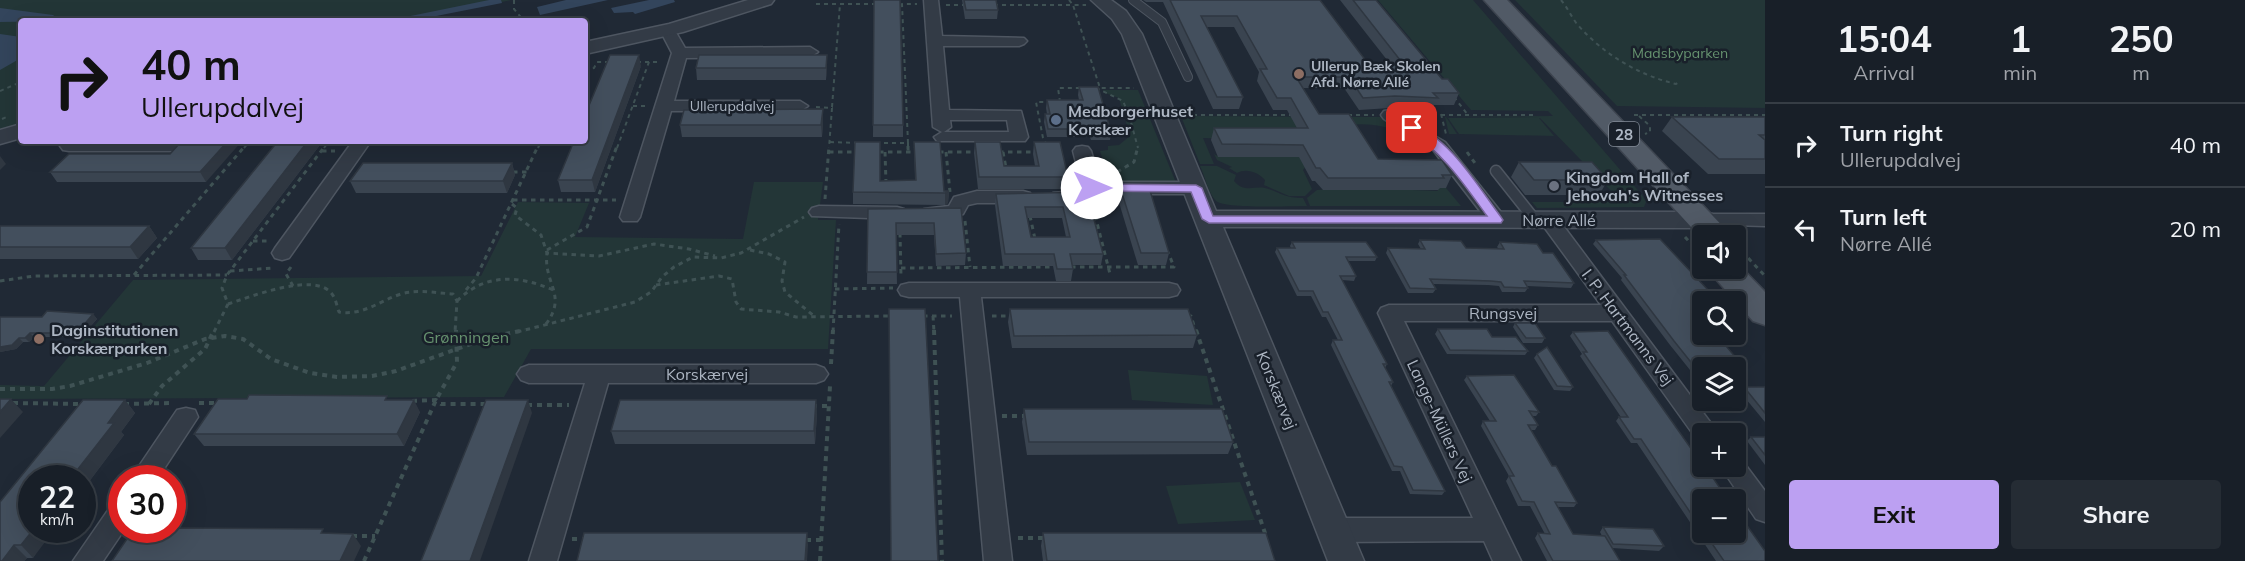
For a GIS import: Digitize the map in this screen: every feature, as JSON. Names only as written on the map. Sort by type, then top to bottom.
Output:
[{"type":"main road","name":"28","points":[[1495,0],[1560,71],[1578,86],[1692,225]]},
{"type":"main road","name":"28","points":[[1560,71],[1575,98],[1603,135],[1628,154],[1693,225]]},
{"type":"main road","points":[[1746,267],[1765,288]]},
{"type":"main road","points":[[1746,278],[1765,298]]},
{"type":"main road","points":[[1733,279],[1765,313]]},
{"type":"street","points":[[588,47],[669,32],[765,0]]},
{"type":"street","points":[[1100,0],[1119,15],[1132,34],[1209,219]]},
{"type":"street","points":[[931,6],[934,41],[941,115],[944,144],[1019,137],[1015,115],[941,115]]},
{"type":"street","points":[[669,32],[678,58],[810,52]]},
{"type":"street","points":[[934,41],[1019,41]]},
{"type":"street","name":"Ullerupdalvej","points":[[630,217],[678,58]]},
{"type":"street","name":"Ullerupdalvej","points":[[663,106],[800,106]]},
{"type":"street","points":[[1389,115],[1438,146],[1497,220]]},
{"type":"street","points":[[0,137],[15,123]]},
{"type":"street","points":[[69,144],[69,146],[214,146]]},
{"type":"street","points":[[288,262],[360,144]]},
{"type":"street","points":[[1082,151],[1089,187]]},
{"type":"street","points":[[822,213],[946,213],[977,197],[1080,197],[1089,187],[1196,188]]},
{"type":"street","name":"Nørre Allé","points":[[1209,219],[1542,220],[1692,232]]},
{"type":"street","name":"Korskærvej","points":[[1209,219],[1346,561]]},
{"type":"street","name":"I. P. Hartmanns Vej","points":[[1542,220],[1618,313],[1699,423]]},
{"type":"street","name":"Nørre Allé","points":[[1740,225],[1765,220]]},
{"type":"street","points":[[904,285],[970,279],[1042,290],[1169,290]]},
{"type":"street","points":[[970,279],[996,549]]},
{"type":"street","name":"Rungsvej","points":[[1389,313],[1618,313]]},
{"type":"street","name":"Lange-Müllers Vej","points":[[1389,313],[1507,561]]},
{"type":"street","name":"Korskærvej","points":[[530,374],[816,374]]},
{"type":"street","points":[[546,550],[599,374]]},
{"type":"street","points":[[152,465],[186,408]]},
{"type":"street","points":[[1740,477],[1765,511]]},
{"type":"street","points":[[1334,530],[1491,529]]},
{"type":"street","points":[[87,561],[108,531]]},
{"type":"lane","points":[[1133,0],[1162,22],[1188,77]]},
{"type":"lane","points":[[1496,171],[1542,220]]},
{"type":"path","points":[[514,0],[514,9],[522,18]]},
{"type":"path","points":[[1561,0],[1578,26],[1634,72],[1657,81],[1676,84],[1680,81]]},
{"type":"path","points":[[816,4],[881,4]]},
{"type":"path","points":[[0,389],[52,389],[70,386],[147,363],[212,338],[225,336],[243,339],[271,359],[310,373],[337,377],[372,376],[396,371],[490,337],[544,326],[635,302],[651,292],[674,267],[693,257],[721,258],[748,249],[798,219],[822,213],[830,142],[840,4]]},
{"type":"path","points":[[874,143],[908,143],[902,4],[931,6],[947,13],[946,5],[969,5]]},
{"type":"path","points":[[992,5],[1073,5],[1102,92],[1124,101],[1140,154],[1137,162],[1089,187],[1115,290]]},
{"type":"path","points":[[628,62],[678,58]]},
{"type":"path","points":[[588,69],[594,68],[597,62],[618,62]]},
{"type":"path","points":[[547,251],[587,227],[649,62]]},
{"type":"path","points":[[0,91],[18,83]]},
{"type":"path","points":[[1100,88],[1154,88]]},
{"type":"path","points":[[1454,97],[1468,115]]},
{"type":"path","points":[[800,106],[832,108]]},
{"type":"path","points":[[1129,115],[1137,115]]},
{"type":"path","points":[[1193,115],[1297,115]]},
{"type":"path","points":[[1343,115],[1536,115]]},
{"type":"path","points":[[1634,116],[1765,115]]},
{"type":"path","points":[[0,119],[15,123]]},
{"type":"path","points":[[830,142],[863,143]]},
{"type":"path","points":[[134,275],[247,144]]},
{"type":"path","points":[[149,404],[162,386],[205,349],[228,304],[222,288],[227,275],[327,144]]},
{"type":"path","points":[[457,301],[476,278],[540,144]]},
{"type":"path","points":[[944,144],[950,194],[961,205],[965,216],[970,279]]},
{"type":"path","points":[[835,289],[904,285],[885,152]]},
{"type":"path","points":[[1003,152],[1036,244]]},
{"type":"path","points":[[504,172],[527,172]]},
{"type":"path","points":[[512,202],[635,200]]},
{"type":"path","points":[[512,202],[517,208],[515,215],[540,232],[547,244],[545,261],[556,307],[544,326]]},
{"type":"path","points":[[547,251],[599,256],[654,244],[689,249],[721,258]]},
{"type":"path","points":[[901,268],[970,279],[1041,267],[1174,267],[1166,244]]},
{"type":"path","points":[[748,249],[769,254],[785,262],[786,269],[782,285],[784,292],[814,316]]},
{"type":"path","points":[[1746,256],[1765,276]]},
{"type":"path","points":[[230,271],[288,262],[286,274],[293,286]]},
{"type":"path","points":[[1041,267],[1037,270],[1042,290]]},
{"type":"path","points":[[0,280],[34,276],[227,275]]},
{"type":"path","points":[[656,285],[718,276],[732,279],[736,302],[741,309],[749,312],[779,312],[796,317],[893,316]]},
{"type":"path","points":[[466,290],[478,283],[514,277],[535,282],[553,290]]},
{"type":"path","points":[[228,304],[293,286],[314,285],[332,293],[339,312],[346,314],[359,312],[411,292],[453,294],[457,301],[457,362],[436,400],[364,561]]},
{"type":"path","points":[[913,316],[1018,316]]},
{"type":"path","points":[[933,316],[942,561]]},
{"type":"path","points":[[1179,316],[1191,316],[1226,415],[1266,537],[1254,537]]},
{"type":"path","points":[[400,401],[436,400],[441,404],[498,405]]},
{"type":"path","points":[[115,404],[149,404],[186,408],[221,403]]},
{"type":"path","points":[[12,404],[92,404]]},
{"type":"path","points":[[521,405],[590,405]]},
{"type":"path","points":[[805,406],[829,406]]},
{"type":"path","points":[[1214,415],[1226,415]]},
{"type":"path","points":[[983,416],[1029,416]]},
{"type":"path","points":[[340,536],[375,536]]},
{"type":"path","points":[[996,549],[1054,538]]},
{"type":"path","points":[[546,550],[597,539]]},
{"type":"path","points":[[798,540],[821,540]]},
{"type":"green space","points":[[0,0],[511,0],[425,18],[18,18],[18,126],[0,132]]},
{"type":"green space","points":[[1378,0],[1473,0],[1642,195],[1646,202],[1644,207],[1537,208],[1532,202],[1613,202],[1617,197],[1540,118],[1446,117],[1457,134],[1449,134],[1445,117],[1553,116],[1548,111],[1471,110]]},
{"type":"green space","name":"Madsbyparken","points":[[1515,0],[1765,0],[1765,108],[1617,106]]},
{"type":"green space","points":[[1103,90],[1138,90],[1177,185],[1106,185],[1103,173],[1094,173],[1093,166],[1105,166],[1100,151],[1108,150],[1108,146],[1119,145],[1130,136],[1119,98]]},
{"type":"green space","points":[[1181,116],[1381,117],[1414,134],[1442,158],[1438,158],[1421,142],[1410,136],[1386,127],[1361,124],[1344,126],[1300,139],[1203,138],[1214,164],[1200,164]]},
{"type":"green space","points":[[1448,118],[1539,118],[1554,136],[1459,134]]},
{"type":"green space","points":[[1214,154],[1219,157],[1234,154],[1235,157],[1304,157],[1307,165],[1303,170],[1312,189],[1305,196],[1289,196],[1264,185],[1265,180],[1255,173],[1244,171],[1237,173],[1229,168],[1232,167],[1217,160]]},
{"type":"green space","points":[[1200,166],[1217,166],[1236,175],[1234,181],[1242,187],[1265,188],[1286,196],[1303,198],[1307,206],[1222,204],[1216,201],[1211,194]]},
{"type":"green space","name":"Grønningen","points":[[754,182],[823,182],[818,220],[836,220],[828,349],[531,349],[504,397],[0,399],[0,385],[44,386],[133,280],[481,276],[518,202],[589,203],[575,237],[743,239]]},
{"type":"green space","points":[[1356,187],[1358,190],[1384,190],[1392,187],[1394,190],[1410,188],[1438,191],[1436,188],[1446,188],[1461,206],[1310,206],[1307,198],[1317,190]]},
{"type":"green space","points":[[1128,370],[1207,376],[1213,405],[1132,400]]},
{"type":"green space","points":[[1240,482],[1255,520],[1178,524],[1166,486]]},
{"type":"water","points":[[489,0],[501,0],[502,3],[426,18],[401,18]]},
{"type":"water","points":[[566,0],[608,0],[540,15],[537,7]]},
{"type":"water","points":[[649,0],[674,0],[675,2],[635,14],[633,12],[614,13],[611,8]]},
{"type":"water","points":[[0,8],[53,15],[56,18],[18,18],[18,22],[0,22]]},
{"type":"water","points":[[0,34],[18,37],[18,60],[0,70]]},
{"type":"building","points":[[874,0],[900,0],[903,125],[873,125]]},
{"type":"building","points":[[964,0],[996,0],[998,10],[966,10]]},
{"type":"building","points":[[1170,0],[1320,0],[1369,65],[1404,65],[1353,0],[1376,0],[1442,79],[1448,79],[1459,93],[1433,93],[1438,98],[1395,96],[1363,98],[1349,77],[1296,77],[1319,114],[1349,114],[1378,159],[1442,160],[1452,175],[1442,175],[1444,178],[1328,178],[1320,168],[1316,168],[1303,145],[1222,144],[1214,128],[1308,128],[1291,98],[1277,98],[1260,69],[1267,69],[1237,16],[1201,16],[1243,97],[1217,97]]},
{"type":"building","points":[[610,55],[639,55],[592,180],[558,180],[573,144],[588,144],[588,108]]},
{"type":"building","points":[[699,55],[827,55],[826,68],[696,68]]},
{"type":"building","points":[[1079,87],[1098,87],[1111,132],[1092,132],[1092,129],[1048,129],[1045,114],[1050,114],[1047,100],[1083,100]]},
{"type":"building","points":[[823,109],[821,125],[680,125],[684,110]]},
{"type":"building","points":[[1672,117],[1765,117],[1765,135],[1759,135],[1765,140],[1765,159],[1719,159]]},
{"type":"building","points":[[855,142],[880,142],[880,181],[916,180],[914,142],[940,142],[944,191],[949,191],[945,193],[853,192]]},
{"type":"building","points":[[975,142],[1000,142],[1004,166],[1039,166],[1034,142],[1060,142],[1068,177],[979,177]]},
{"type":"building","points":[[179,144],[225,144],[200,172],[50,172],[69,154],[170,154]]},
{"type":"building","points":[[276,144],[306,144],[225,248],[191,248]]},
{"type":"building","points":[[1519,162],[1592,162],[1608,180],[1534,180]]},
{"type":"building","points":[[363,163],[512,163],[503,181],[350,181]]},
{"type":"building","points":[[1119,184],[1148,184],[1169,253],[1141,253]]},
{"type":"building","points":[[1091,192],[1095,207],[1091,208],[1103,254],[1070,254],[1073,269],[1057,269],[1054,254],[1005,254],[996,194]],"holes":[[[1025,207],[1063,207],[1070,237],[1031,237]]]},
{"type":"building","points":[[961,208],[966,253],[936,254],[934,223],[896,223],[897,272],[867,272],[868,209]]},
{"type":"building","points":[[0,226],[149,226],[130,247],[0,247]]},
{"type":"building","points":[[1660,239],[1692,273],[1692,279],[1698,279],[1709,291],[1692,291],[1692,345],[1725,345],[1735,357],[1692,357],[1692,364],[1624,275],[1626,275],[1596,240]]},
{"type":"building","points":[[1420,240],[1461,241],[1466,248],[1504,249],[1500,242],[1537,244],[1543,253],[1553,253],[1574,283],[1524,281],[1528,288],[1504,287],[1501,282],[1491,281],[1430,279],[1436,289],[1410,288],[1388,248],[1425,249]]},
{"type":"building","points":[[1292,242],[1366,242],[1377,257],[1346,257],[1356,276],[1340,276],[1387,364],[1383,364],[1393,382],[1389,382],[1445,491],[1413,490],[1402,467],[1394,466],[1333,340],[1342,340],[1328,312],[1323,312],[1313,291],[1299,291],[1277,248],[1295,248]]},
{"type":"building","points":[[889,309],[925,309],[938,561],[891,561]]},
{"type":"building","points":[[1010,309],[1188,309],[1197,335],[1014,336]]},
{"type":"building","points":[[47,311],[93,314],[77,333],[30,333],[25,338],[19,338],[12,345],[0,347],[0,317],[42,317]]},
{"type":"building","points":[[1515,323],[1535,323],[1545,338],[1526,338]]},
{"type":"building","points":[[1438,329],[1487,329],[1492,337],[1516,337],[1528,351],[1450,350]]},
{"type":"building","points":[[1608,331],[1692,450],[1692,477],[1712,477],[1721,489],[1692,489],[1692,515],[1641,439],[1634,439],[1619,417],[1628,417],[1583,352],[1587,352],[1573,332]]},
{"type":"building","points":[[1547,347],[1573,387],[1557,386],[1537,354]]},
{"type":"building","points":[[1514,375],[1539,412],[1529,411],[1538,425],[1528,425],[1552,466],[1556,466],[1577,503],[1555,502],[1573,534],[1605,536],[1620,561],[1553,561],[1538,533],[1550,534],[1534,502],[1522,501],[1509,476],[1514,476],[1483,421],[1496,421],[1467,376]]},
{"type":"building","points":[[1746,387],[1765,387],[1765,413],[1746,389]]},
{"type":"building","points":[[249,395],[387,396],[385,400],[414,400],[397,434],[194,434],[218,399],[247,399]]},
{"type":"building","points":[[0,399],[11,399],[0,412]]},
{"type":"building","points":[[83,400],[125,400],[108,423],[114,423],[81,465],[30,465]]},
{"type":"building","points":[[486,400],[528,400],[470,561],[421,561]]},
{"type":"building","points":[[620,400],[816,400],[814,431],[611,431]]},
{"type":"building","points":[[1024,409],[1222,409],[1233,442],[1029,442]]},
{"type":"building","points":[[1751,437],[1765,437],[1765,455]]},
{"type":"building","points":[[18,480],[18,543],[23,543],[14,545],[2,561],[0,561],[0,502]]},
{"type":"building","points":[[1746,524],[1765,551],[1765,561],[1724,561],[1712,543],[1746,543]]},
{"type":"building","points":[[1603,527],[1653,529],[1664,546],[1613,544]]},
{"type":"building","points":[[186,528],[323,529],[321,533],[353,534],[340,561],[112,561],[124,543],[186,543]]},
{"type":"building","points":[[584,533],[807,533],[805,561],[577,561]]},
{"type":"building","points":[[1043,533],[1266,533],[1275,561],[1047,561]]},
{"type":"place","name":"Ullerup Bæk Skolen Afd. Nørre Allé","points":[[1299,74]]},
{"type":"place","name":"Medborgerhuset Korskær","points":[[1056,120]]},
{"type":"place","name":"Kingdom Hall of Jehovah's Witnesses","points":[[1554,186]]},
{"type":"place","name":"Daginstitutionen Korskærparken","points":[[39,339]]},
{"type":"route","points":[[1092,188],[1196,188],[1209,219],[1497,220],[1448,156],[1433,141],[1412,128]]}]
